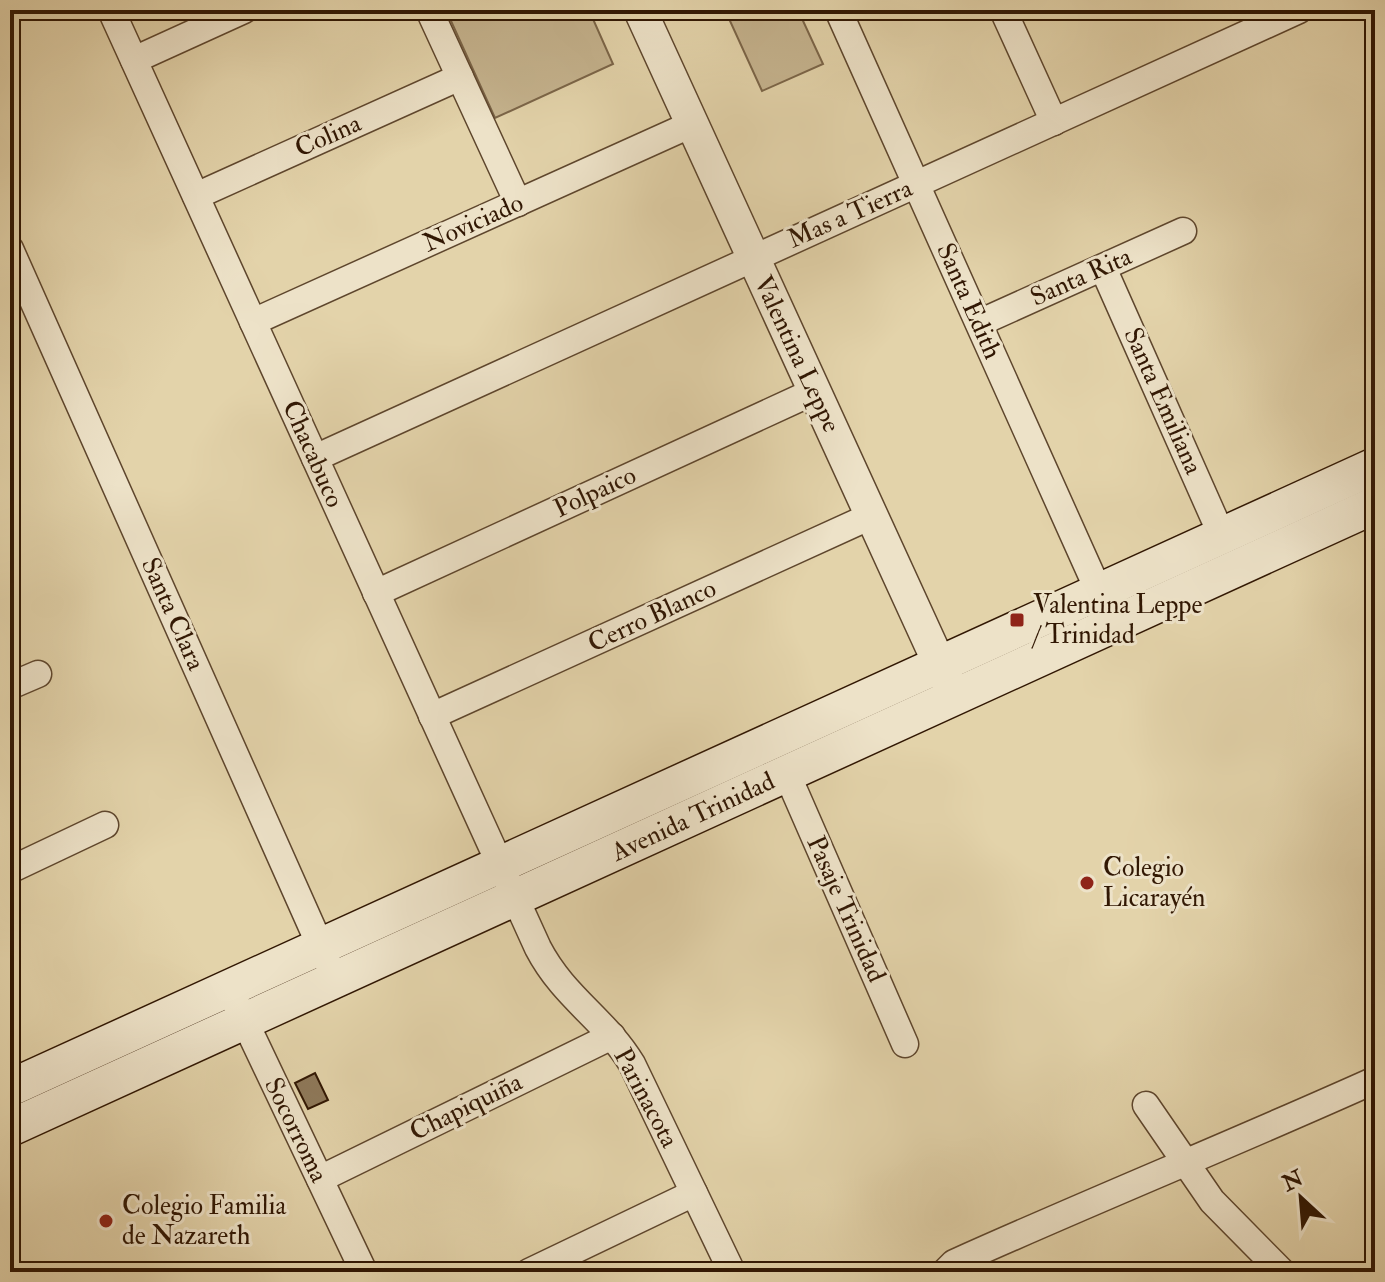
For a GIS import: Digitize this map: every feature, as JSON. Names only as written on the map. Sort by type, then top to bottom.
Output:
[{"type":"main road","name":"Avenida Trinidad","points":[[10,1088],[1375,466]]},
{"type":"main road","name":"Avenida Trinidad","points":[[10,1128],[1375,505]]},
{"type":"street","name":"Chacabuco","points":[[111,10],[515,898]]},
{"type":"street","points":[[134,60],[244,10]]},
{"type":"street","points":[[429,10],[518,203]]},
{"type":"street","name":"Valentina Leppe","points":[[640,10],[954,697]]},
{"type":"street","name":"Santa Edith","points":[[838,10],[1099,592]]},
{"type":"street","points":[[1003,10],[1054,122]]},
{"type":"street","name":"Mas a Tierra","points":[[315,458],[1299,10]]},
{"type":"street","name":"Colina","points":[[196,196],[460,77]]},
{"type":"street","name":"Noviciado","points":[[253,322],[692,124]]},
{"type":"street","name":"Santa Rita","points":[[979,323],[1183,231]]},
{"type":"street","name":"Santa Clara","points":[[10,249],[336,979]]},
{"type":"street","name":"Santa Emiliana","points":[[1103,268],[1222,536]]},
{"type":"street","name":"Polpaico","points":[[376,593],[815,391]]},
{"type":"street","name":"Cerro Blanco","points":[[432,716],[871,516]]},
{"type":"street","points":[[10,686],[38,674]]},
{"type":"street","name":"Pasaje Trinidad","points":[[787,774],[905,1044]]},
{"type":"street","points":[[10,870],[105,825]]},
{"type":"street","name":"Parinacota","points":[[515,898],[548,969],[575,1003],[612,1036],[632,1064],[732,1272]]},
{"type":"street","name":"Socorroma","points":[[229,988],[364,1272]]},
{"type":"street","name":"Chapiquiña","points":[[320,1179],[612,1036]]},
{"type":"street","points":[[945,1272],[954,1263],[1132,1183],[1185,1166],[1375,1080]]},
{"type":"street","points":[[1146,1105],[1185,1166],[1242,1234],[1282,1272]]},
{"type":"street","points":[[529,1272],[694,1193]]},
{"type":"shaded area","points":[[446,10],[589,10],[613,64],[495,118]]},
{"type":"shaded area","points":[[725,10],[798,10],[823,64],[762,91]]},
{"type":"building","points":[[315,1073],[328,1100],[308,1109],[295,1083]]},
{"type":"place","name":"Valentina Leppe / Trinidad","points":[[1017,620]]},
{"type":"place","name":"Colegio Licarayén","points":[[1087,883]]},
{"type":"place","name":"Colegio Familia de Nazareth","points":[[106,1221]]}]
